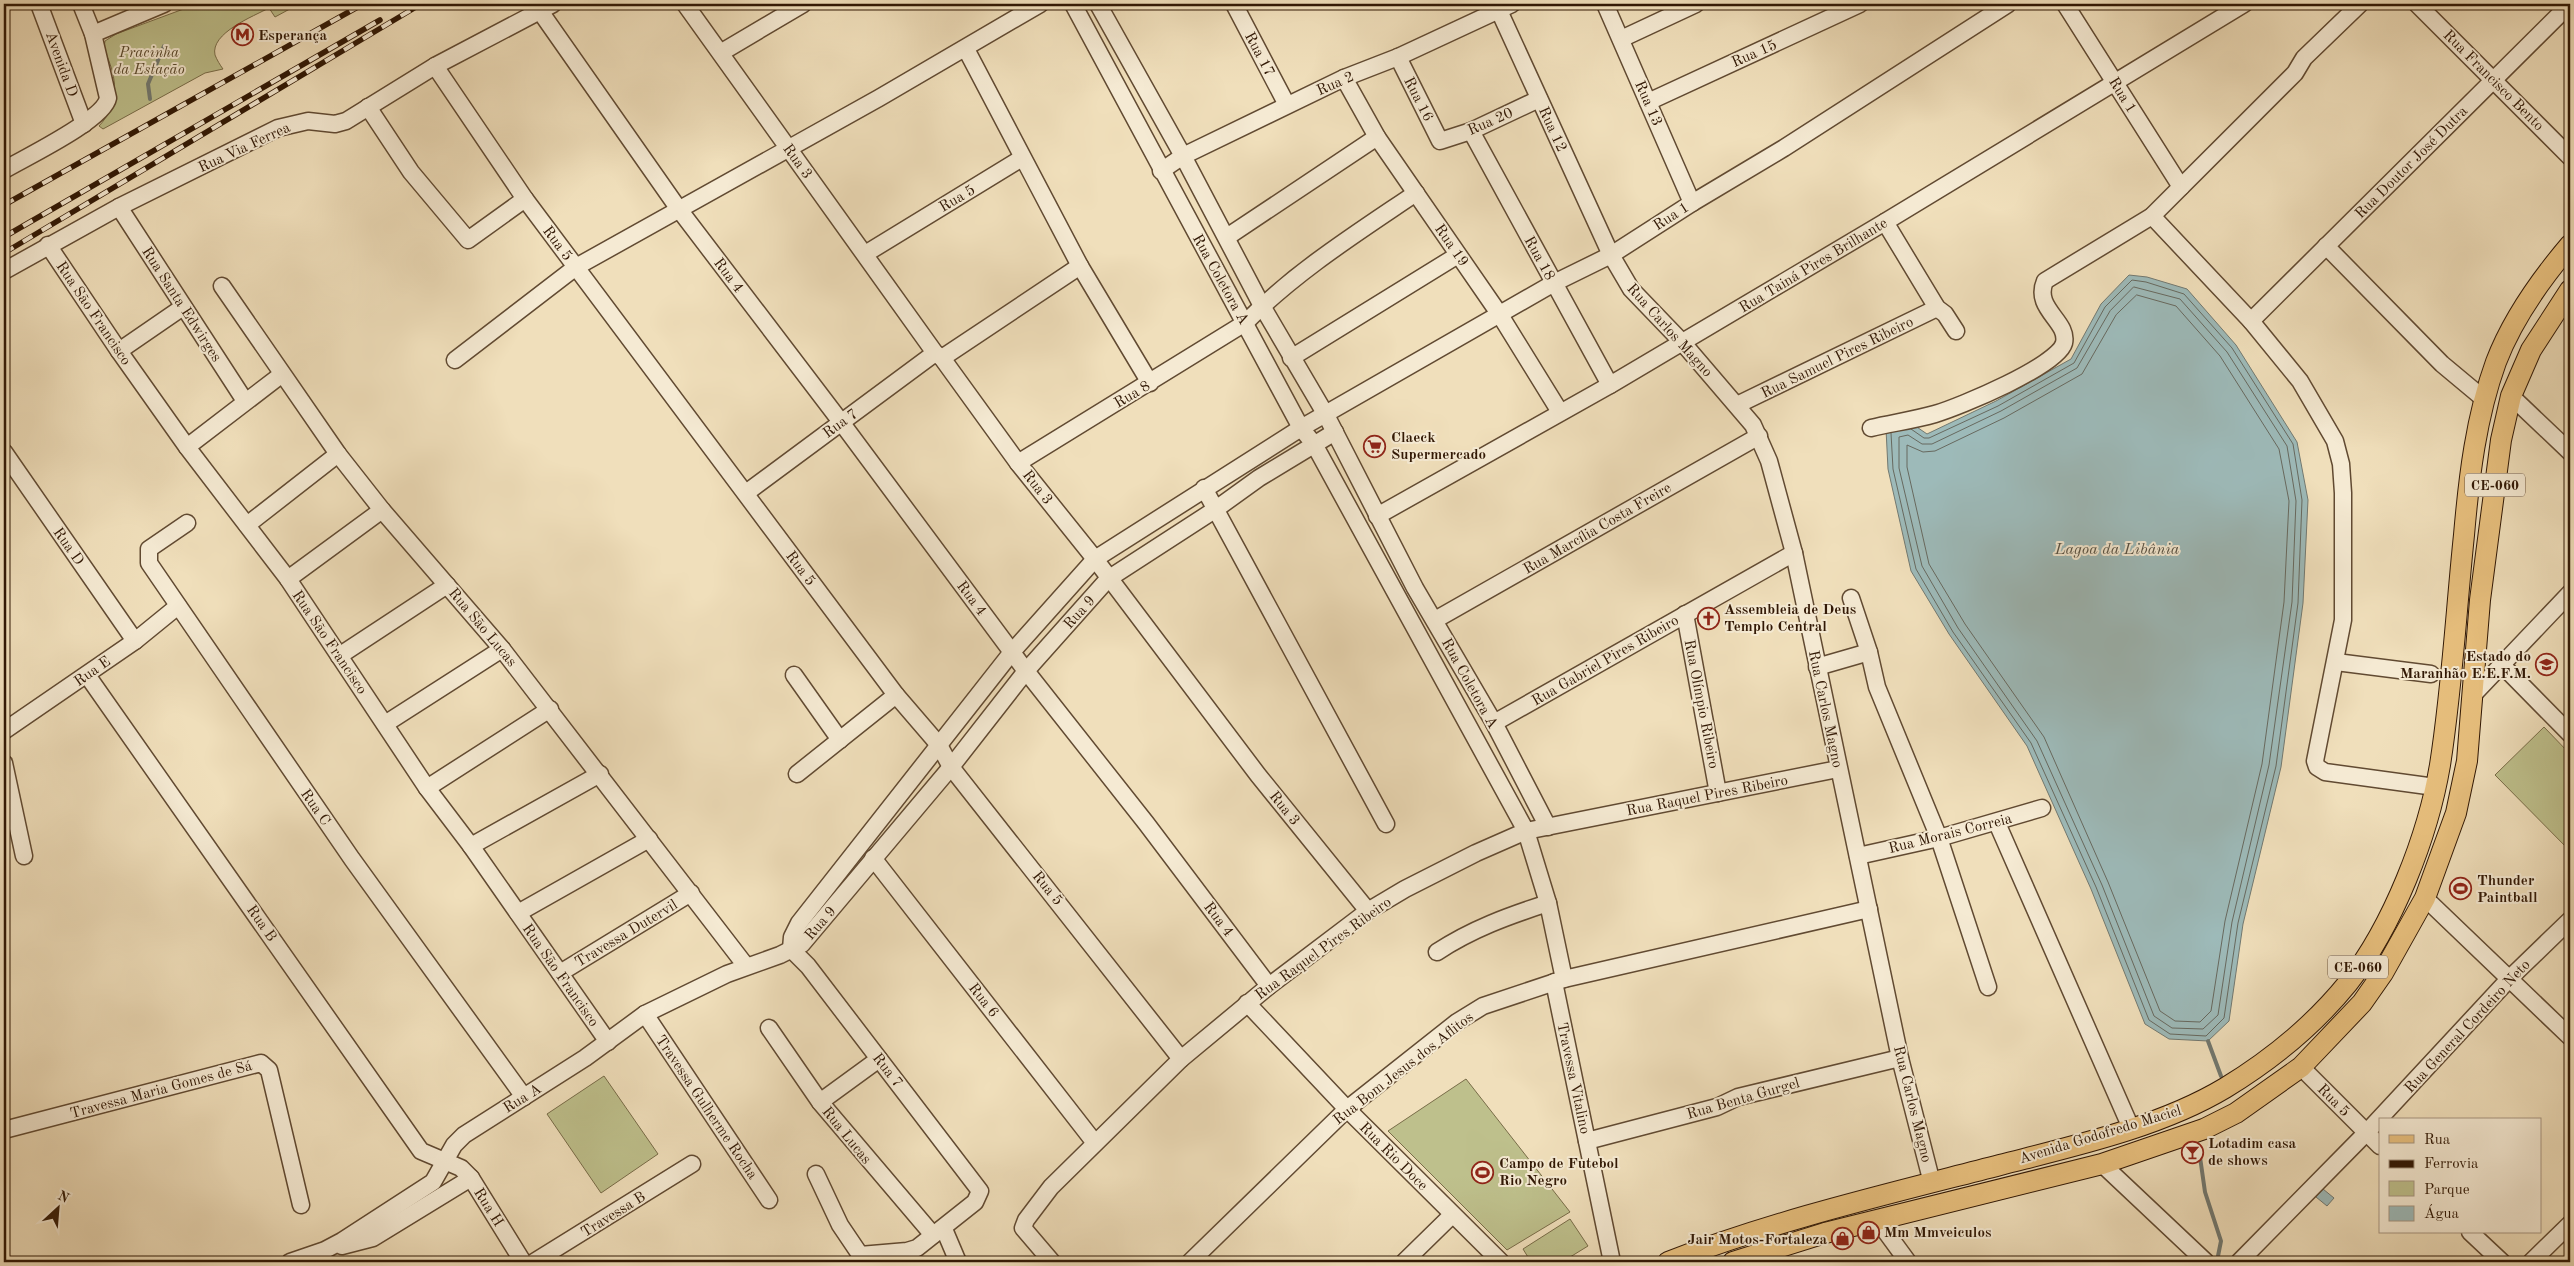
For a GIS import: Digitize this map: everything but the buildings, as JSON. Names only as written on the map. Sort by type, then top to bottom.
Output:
[{"type":"main road","name":"Avenida Godofredo Maciel","points":[[1668,1262],[1803,1215],[1932,1183],[2131,1128],[2186,1108],[2232,1083],[2284,1047],[2349,982],[2373,946],[2407,876],[2429,816],[2449,689],[2469,475],[2484,399],[2497,360],[2513,325],[2570,245]]},
{"type":"main road","name":"Avenida Godofredo Maciel","points":[[1733,1262],[1779,1246],[2102,1164],[2204,1129],[2236,1113],[2301,1067],[2362,1002],[2384,973],[2425,898],[2456,813],[2467,761],[2489,519],[2501,440],[2511,396],[2531,350],[2570,290]]},
{"type":"street","name":"Avenida D","points":[[39,4],[84,124]]},
{"type":"street","points":[[4,170],[84,124],[103,109],[108,98],[93,34],[81,4]]},
{"type":"street","points":[[93,34],[164,4]]},
{"type":"street","name":"Rua 3","points":[[685,4],[722,52],[865,254],[1018,463],[1094,559],[1258,776],[1368,912]]},
{"type":"street","points":[[722,52],[803,4]]},
{"type":"street","points":[[455,360],[576,267],[678,208],[966,49],[1040,4]]},
{"type":"street","name":"Rua Coletora A","points":[[1073,4],[1301,428],[1314,444],[1526,831]]},
{"type":"street","name":"Rua Coletora A","points":[[1098,4],[1183,156],[1262,306],[1326,415],[1376,516],[1494,723],[1548,826]]},
{"type":"street","name":"Rua 17","points":[[1234,4],[1287,105]]},
{"type":"street","name":"Rua 13","points":[[1605,4],[1692,203]]},
{"type":"street","points":[[1620,39],[1696,4]]},
{"type":"street","name":"Rua 15","points":[[1648,102],[1860,4]]},
{"type":"street","name":"Rua 1","points":[[1326,415],[1554,283],[1611,255],[1692,203],[1784,148],[2008,4]]},
{"type":"street","name":"Rua 1","points":[[2065,4],[2181,187]]},
{"type":"street","name":"Rua Tainá Pires Brilhante","points":[[1376,516],[1610,385],[1885,222],[2114,81],[2244,4]]},
{"type":"street","points":[[1871,428],[1935,414],[1974,400],[2025,375],[2058,353],[2064,343],[2064,334],[2042,298],[2041,289],[2045,281],[2152,216],[2295,73],[2304,58],[2360,4]]},
{"type":"street","name":"Rua Francisco Bento","points":[[2417,4],[2570,158]]},
{"type":"street","name":"Rua Doutor José Dutra","points":[[2251,320],[2570,4]]},
{"type":"street","name":"Rua 2","points":[[1162,171],[1183,156],[1287,105],[1344,78],[1398,57],[1502,6]]},
{"type":"street","name":"Rua 12","points":[[1502,6],[1539,99],[1611,255]]},
{"type":"street","name":"Rua Via Ferrea","points":[[4,271],[119,207],[278,128],[308,121],[335,124],[346,121],[435,66],[543,7]]},
{"type":"street","name":"Rua 4","points":[[543,7],[678,208],[841,422],[1026,671],[1146,823],[1269,986]]},
{"type":"street","points":[[966,49],[1080,266],[1150,383]]},
{"type":"street","name":"Rua 16","points":[[1398,57],[1440,141]]},
{"type":"street","name":"Rua 5","points":[[435,66],[525,199],[896,695],[939,745],[950,767],[1181,1059]]},
{"type":"street","name":"Rua 19","points":[[1344,78],[1377,137],[1500,314],[1560,412]]},
{"type":"street","name":"Rua 20","points":[[1440,141],[1471,131],[1539,99]]},
{"type":"street","points":[[368,107],[411,172],[468,240],[525,199]]},
{"type":"street","name":"Rua 18","points":[[1471,131],[1610,385]]},
{"type":"street","points":[[1226,237],[1377,137]]},
{"type":"street","name":"Rua 5","points":[[865,254],[1022,158]]},
{"type":"street","name":"Rua 8","points":[[1018,463],[1245,323],[1262,306],[1334,249],[1416,193]]},
{"type":"street","name":"Rua Santa Edwirges","points":[[119,207],[245,402]]},
{"type":"street","points":[[2152,216],[2251,320],[2300,382],[2318,409],[2335,441],[2341,464],[2343,493],[2343,620],[2315,761],[2317,767],[2325,772],[2435,787]]},
{"type":"street","points":[[1885,222],[1937,308],[1945,314],[1956,332]]},
{"type":"street","name":"Rua São Francisco","points":[[48,245],[119,352],[187,447],[288,578],[427,788],[471,846],[608,1042]]},
{"type":"street","points":[[2326,246],[2442,364],[2484,399]]},
{"type":"street","points":[[1291,358],[1458,255]]},
{"type":"street","name":"Rua Carlos Magno","points":[[1611,255],[1631,289],[1682,342],[1753,424],[1769,461],[1794,553],[1838,770],[1900,1058],[1932,1183]]},
{"type":"street","name":"Rua 7","points":[[746,493],[841,422],[939,356],[1080,266]]},
{"type":"street","name":"Rua São Lucas","points":[[222,286],[281,375],[338,454],[382,510],[502,649],[550,709],[746,966]]},
{"type":"street","points":[[119,352],[184,307]]},
{"type":"street","name":"Rua Samuel Pires Ribeiro","points":[[1737,405],[1937,308]]},
{"type":"street","points":[[187,447],[281,375]]},
{"type":"street","points":[[2511,396],[2570,452]]},
{"type":"street","name":"Rua 9","points":[[782,954],[800,923],[1012,652],[1094,559],[1204,488],[1301,428],[1326,415]]},
{"type":"street","name":"Rua 9","points":[[782,954],[802,944],[812,934],[950,767],[1026,671],[1108,579],[1216,510],[1259,478],[1335,432]]},
{"type":"street","name":"Rua Marcília Costa Freire","points":[[1435,620],[1759,436]]},
{"type":"street","name":"Rua D","points":[[4,452],[134,641]]},
{"type":"street","points":[[247,525],[338,454]]},
{"type":"street","points":[[1204,488],[1386,824]]},
{"type":"street","points":[[288,578],[382,510]]},
{"type":"street","name":"Rua C","points":[[187,524],[149,549],[147,556],[149,563],[352,860],[524,1097]]},
{"type":"street","points":[[1372,551],[1390,540]]},
{"type":"street","name":"Rua Gabriel Pires Ribeiro","points":[[1494,723],[1794,553]]},
{"type":"street","points":[[339,656],[447,585]]},
{"type":"street","points":[[2472,696],[2500,664],[2570,593]]},
{"type":"street","points":[[1851,598],[1869,652],[1877,687],[1939,838],[1988,987]]},
{"type":"street","name":"Rua E","points":[[4,731],[134,641],[178,606]]},
{"type":"street","name":"Rua Olímpio Ribeiro","points":[[1685,614],[1718,793]]},
{"type":"street","points":[[385,724],[502,649]]},
{"type":"street","points":[[1817,667],[1869,652]]},
{"type":"street","points":[[2336,662],[2431,674]]},
{"type":"street","points":[[2500,664],[2570,734]]},
{"type":"street","name":"Rua B","points":[[87,674],[421,1151],[445,1162]]},
{"type":"street","points":[[794,675],[840,740]]},
{"type":"street","points":[[797,774],[896,695]]},
{"type":"street","points":[[427,788],[550,709]]},
{"type":"street","points":[[4,763],[24,856]]},
{"type":"street","name":"Rua Raquel Pires Ribeiro","points":[[1052,1262],[1024,1232],[1023,1225],[1051,1187],[1181,1059],[1247,1003],[1368,912],[1405,889],[1476,853],[1526,831],[1838,770]]},
{"type":"street","points":[[471,846],[600,774]]},
{"type":"street","name":"Rua Morais Correia","points":[[1858,856],[1997,823],[2042,808]]},
{"type":"street","points":[[1997,823],[2131,1128]]},
{"type":"street","name":"Travessa Vitalino","points":[[1526,831],[1548,903],[1559,981],[1612,1262]]},
{"type":"street","points":[[518,912],[649,839]]},
{"type":"street","name":"Rua 6","points":[[873,858],[1095,1143]]},
{"type":"street","name":"Travessa Dutervil","points":[[560,973],[691,893]]},
{"type":"street","points":[[2425,898],[2570,1037]]},
{"type":"street","points":[[1437,952],[1458,938],[1498,919],[1548,903]]},
{"type":"street","name":"Rua Bom Jesus dos Aflitos","points":[[1190,1262],[1347,1108],[1457,1022],[1483,1006],[1559,981],[1869,908]]},
{"type":"street","name":"Rua General Cordeiro Neto","points":[[2380,1118],[2510,978],[2570,920]]},
{"type":"street","name":"Rua 7","points":[[782,954],[808,966],[978,1187],[980,1194],[975,1202],[938,1232]]},
{"type":"street","name":"Rua A","points":[[325,1250],[433,1182],[454,1145],[464,1135],[608,1042],[645,1014],[746,966],[782,954]]},
{"type":"street","name":"Rua Rio Doce","points":[[1247,1003],[1347,1108],[1501,1262]]},
{"type":"street","name":"Travessa Gulherme Rocha","points":[[645,1014],[769,1200]]},
{"type":"street","name":"Rua Lucas","points":[[769,1028],[820,1102],[938,1232],[958,1262]]},
{"type":"street","name":"Rua Benta Gurgel","points":[[1588,1142],[1717,1107],[1738,1097],[1900,1058]]},
{"type":"street","points":[[820,1102],[879,1059]]},
{"type":"street","name":"Travessa Maria Gomes de Sá","points":[[4,1130],[261,1063],[269,1070],[301,1205]]},
{"type":"street","name":"Rua 5","points":[[2301,1067],[2379,1145]]},
{"type":"street","name":"Rua General Cordeiro Neto","points":[[2239,1262],[2379,1119]]},
{"type":"street","name":"Rua H","points":[[445,1162],[461,1168],[471,1178],[524,1262]]},
{"type":"street","name":"Travessa B","points":[[534,1262],[692,1164]]},
{"type":"street","points":[[2102,1164],[2206,1262]]},
{"type":"street","points":[[816,1174],[840,1225],[862,1258],[912,1250],[938,1232]]},
{"type":"street","points":[[290,1262],[325,1250],[373,1238],[471,1178]]},
{"type":"street","points":[[1404,1262],[1452,1214]]},
{"type":"street","points":[[1878,1221],[1908,1262]]},
{"type":"street","points":[[2531,1262],[2570,1224]]},
{"type":"street","points":[[2472,1234],[2502,1262]]},
{"type":"green space","name":"Pracinha da Estação","points":[[197,4],[299,4],[275,17],[269,8],[234,26],[219,40],[215,47],[215,55],[223,69],[205,73],[103,129],[99,126],[109,112],[115,89],[113,72],[105,50],[105,41],[116,34]]},
{"type":"green space","points":[[2544,727],[2570,754],[2570,851],[2495,775]]},
{"type":"green space","points":[[604,1076],[658,1154],[601,1193],[547,1114]]},
{"type":"green space","name":"Campo de Futebol Rio Negro","points":[[1466,1079],[1570,1212],[1507,1250],[1388,1131]]},
{"type":"green space","points":[[1570,1219],[1588,1246],[1562,1262],[1531,1262],[1523,1249]]},
{"type":"water","name":"Lagoa da Libânia","points":[[2129,275],[2147,277],[2187,289],[2236,345],[2297,442],[2308,500],[2303,603],[2281,767],[2243,924],[2229,1021],[2208,1041],[2169,1039],[2145,1024],[2091,889],[2027,746],[1949,634],[1911,571],[1888,469],[1886,429],[1911,423],[1927,434],[1996,401],[2071,359],[2101,304]]},
{"type":"water","points":[[2323,1189],[2334,1198],[2327,1206],[2316,1197]]},
{"type":"waterway","points":[[150,99],[148,84],[164,46]]},
{"type":"waterway","points":[[2208,1041],[2221,1076]]},
{"type":"waterway","points":[[2199,1150],[2205,1192],[2221,1241],[2218,1256]]},
{"type":"railway","points":[[4,205],[363,4]]},
{"type":"railway","points":[[4,253],[421,4]]},
{"type":"railway","points":[[4,237],[380,20]]},
{"type":"place","name":"Esperança","points":[[242,35]]},
{"type":"place","name":"Claeck Supermercado","points":[[1375,446]]},
{"type":"place","name":"Assembleia de Deus Templo Central","points":[[1708,618]]},
{"type":"place","name":"Estado do Maranhão E.E.F.M.","points":[[2547,665]]},
{"type":"place","name":"Thunder Paintball","points":[[2461,889]]},
{"type":"place","name":"Lotadim casa de shows","points":[[2192,1152]]},
{"type":"place","name":"Campo de Futebol Rio Negro","points":[[1483,1172]]},
{"type":"place","name":"Mm Mmveiculos","points":[[1868,1232]]},
{"type":"place","name":"Jair Motos-Fortaleza","points":[[1843,1239]]}]
